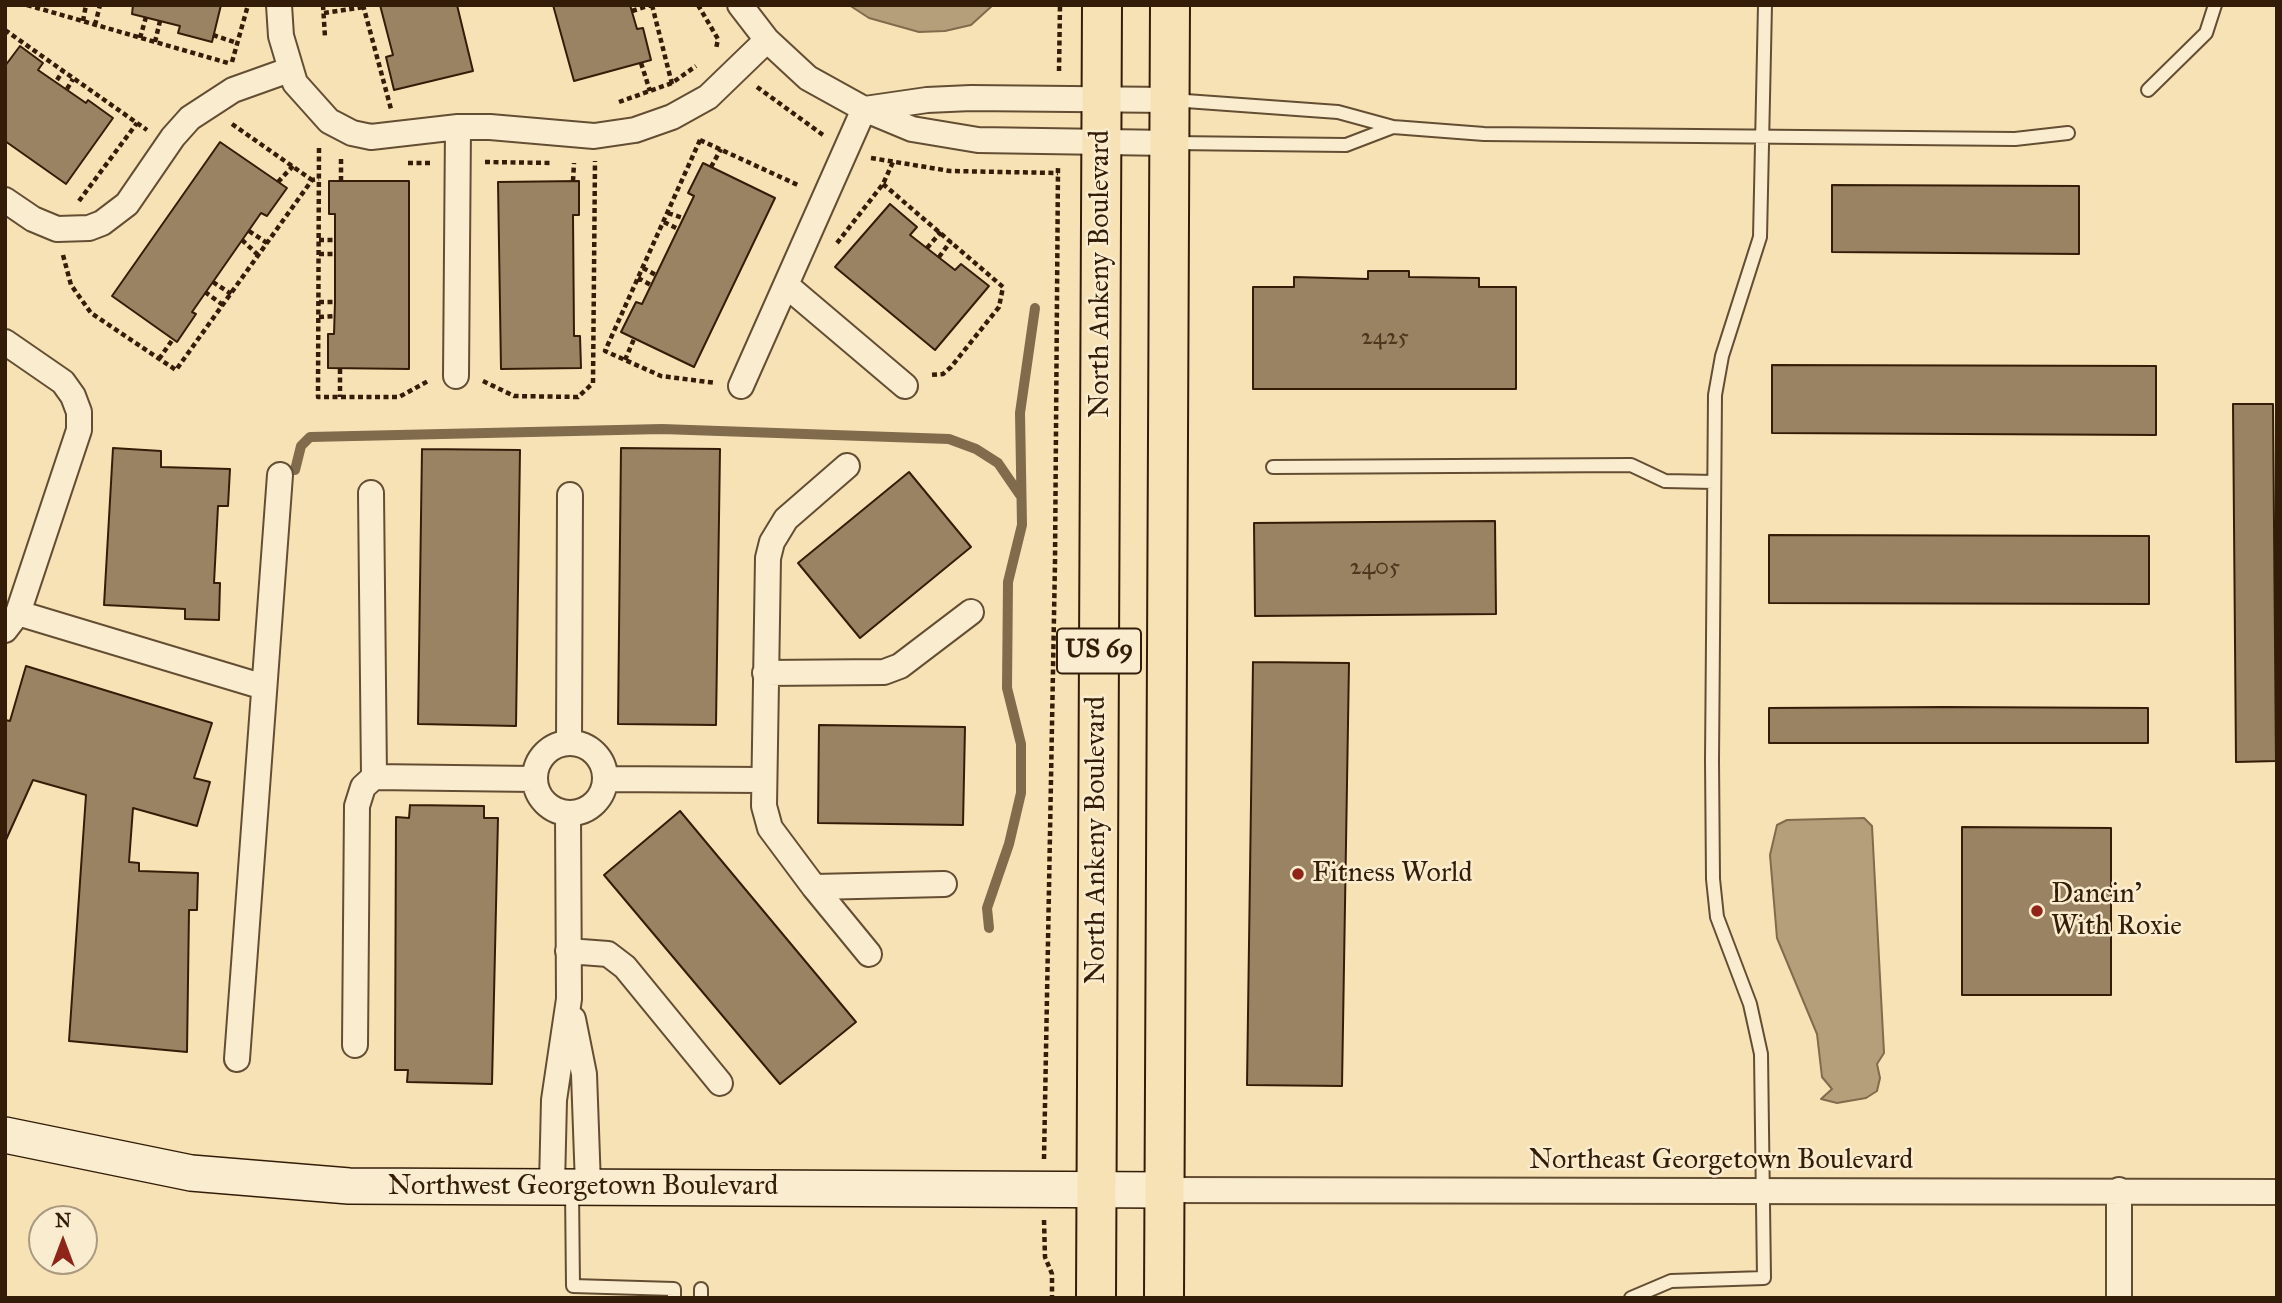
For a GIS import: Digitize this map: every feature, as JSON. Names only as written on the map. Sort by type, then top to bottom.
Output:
[{"type":"main road","name":"North Ankeny Boulevard","points":[[1096,1298],[1102,5]]},
{"type":"main road","name":"US 69","points":[[1164,1298],[1170,5]]},
{"type":"street","points":[[279,5],[281,36],[295,83],[320,113],[352,133],[371,137],[458,127],[490,127],[594,136],[635,130],[679,113],[708,97],[767,40]]},
{"type":"street","points":[[740,5],[767,40],[808,78],[864,109],[912,129],[946,137],[1170,143]]},
{"type":"street","points":[[5,200],[42,225],[63,229],[89,228],[121,210],[173,137],[206,106],[233,90],[289,70]]},
{"type":"street","points":[[864,109],[928,100],[1169,100]]},
{"type":"street","points":[[741,386],[827,198],[864,109]]},
{"type":"street","points":[[456,376],[458,127]]},
{"type":"street","points":[[787,286],[905,386]]},
{"type":"street","points":[[5,342],[63,382],[73,396],[79,412],[79,430],[12,621],[264,687]]},
{"type":"street","points":[[847,466],[805,499],[786,519],[772,542],[766,576],[764,806],[770,828],[869,954]]},
{"type":"street","points":[[237,1059],[280,475]]},
{"type":"street","points":[[371,493],[374,777]]},
{"type":"street","points":[[569,743],[570,495]]},
{"type":"street","points":[[765,673],[884,672],[900,666],[971,612]]},
{"type":"street","points":[[569,743],[583,746],[594,753],[603,765],[605,779],[600,797],[589,808],[568,814],[547,805],[537,792],[534,779],[540,760],[551,748],[569,743]]},
{"type":"street","points":[[355,1045],[357,806],[363,787],[374,777],[534,779]]},
{"type":"street","points":[[605,779],[764,780]]},
{"type":"street","points":[[568,814],[569,999],[554,1100],[571,1185]]},
{"type":"street","points":[[814,887],[944,884]]},
{"type":"street","points":[[568,951],[608,954],[625,967],[720,1083]]},
{"type":"street","points":[[569,999],[584,1074],[571,1185]]},
{"type":"street","name":"Northwest Georgetown Boulevard","points":[[5,1135],[191,1173],[349,1186],[1165,1190]]},
{"type":"street","name":"Northeast Georgetown Boulevard","points":[[1165,1190],[2277,1192]]},
{"type":"street","points":[[2119,1190],[2119,1298]]},
{"type":"lane","points":[[1631,1298],[1671,1281],[1764,1278],[1760,1047],[1750,1004],[1717,917],[1713,879],[1715,395],[1722,356],[1760,237],[1765,5]]},
{"type":"lane","points":[[2148,90],[2206,33],[2215,5]]},
{"type":"lane","points":[[1169,100],[1338,113],[1393,127],[1484,134],[2015,139],[2068,132]]},
{"type":"lane","points":[[1170,143],[1346,145],[1393,127]]},
{"type":"lane","points":[[1273,467],[1631,465],[1665,481],[1714,482]]},
{"type":"lane","points":[[571,1185],[573,1286],[674,1290],[674,1298]]},
{"type":"path","points":[[27,5],[230,67],[248,5]]},
{"type":"path","points":[[83,22],[86,5]]},
{"type":"path","points":[[95,25],[100,5]]},
{"type":"path","points":[[323,5],[325,37]]},
{"type":"path","points":[[632,11],[651,5],[683,129],[700,140],[827,198]]},
{"type":"path","points":[[698,5],[718,39],[715,51],[710,55]]},
{"type":"path","points":[[1058,100],[1060,5]]},
{"type":"path","points":[[324,13],[364,6],[394,119]]},
{"type":"path","points":[[140,38],[146,17]]},
{"type":"path","points":[[155,42],[160,21]]},
{"type":"path","points":[[5,30],[154,135]]},
{"type":"path","points":[[214,35],[237,43]]},
{"type":"path","points":[[610,105],[671,83],[704,60]]},
{"type":"path","points":[[641,63],[650,91]]},
{"type":"path","points":[[57,80],[62,71]]},
{"type":"path","points":[[67,89],[73,79]]},
{"type":"path","points":[[206,106],[312,180],[319,179]]},
{"type":"path","points":[[137,123],[87,192],[68,210],[63,229],[65,268],[80,301],[91,313],[176,370],[312,180]]},
{"type":"path","points":[[700,140],[605,351],[661,376],[741,386]]},
{"type":"path","points":[[1052,1298],[1052,1274],[1045,1257],[1044,1189],[1059,140]]},
{"type":"path","points":[[711,167],[721,149]]},
{"type":"path","points":[[341,159],[341,181]]},
{"type":"path","points":[[832,249],[883,184],[893,162]]},
{"type":"path","points":[[573,181],[574,163]]},
{"type":"path","points":[[278,182],[293,166]]},
{"type":"path","points":[[883,184],[1003,287],[999,307],[951,367],[943,374],[916,372],[905,386]]},
{"type":"path","points":[[668,213],[683,218]]},
{"type":"path","points":[[664,222],[678,229]]},
{"type":"path","points":[[249,231],[267,243]]},
{"type":"path","points":[[927,248],[940,232]]},
{"type":"path","points":[[242,240],[258,255]]},
{"type":"path","points":[[318,240],[335,240]]},
{"type":"path","points":[[939,257],[951,241]]},
{"type":"path","points":[[318,254],[335,254]]},
{"type":"path","points":[[643,268],[656,275]]},
{"type":"path","points":[[638,278],[651,285]]},
{"type":"path","points":[[213,282],[231,294]]},
{"type":"path","points":[[205,292],[223,305]]},
{"type":"path","points":[[318,302],[335,302]]},
{"type":"path","points":[[318,317],[335,316]]},
{"type":"path","points":[[159,359],[173,339]]},
{"type":"path","points":[[625,360],[634,339]]},
{"type":"path","points":[[340,369],[340,397]]},
{"type":"shaded area","points":[[849,5],[993,5],[971,25],[945,31],[919,32],[869,18]]},
{"type":"shaded area","points":[[1864,818],[1872,826],[1884,1053],[1877,1064],[1880,1078],[1877,1091],[1866,1098],[1837,1103],[1821,1099],[1832,1089],[1822,1077],[1817,1034],[1777,938],[1770,855],[1777,825],[1787,820]]},
{"type":"building","points":[[133,5],[221,5],[212,42],[178,33],[180,26],[132,14]]},
{"type":"building","points":[[380,5],[457,5],[473,71],[394,90],[386,57],[393,55]]},
{"type":"building","points":[[553,5],[630,5],[637,29],[643,28],[651,60],[574,81]]},
{"type":"building","points":[[20,46],[43,63],[38,70],[113,118],[66,184],[5,141],[5,66]]},
{"type":"building","points":[[220,142],[287,188],[267,216],[261,213],[192,312],[196,314],[177,342],[112,296]]},
{"type":"building","points":[[703,163],[775,198],[694,367],[621,332],[636,302],[642,304],[694,196],[688,193]]},
{"type":"building","points":[[329,181],[409,181],[409,369],[328,368],[328,334],[334,334],[335,302],[335,214],[329,214]]},
{"type":"building","points":[[579,181],[579,215],[573,215],[574,336],[580,336],[581,368],[501,369],[498,182]]},
{"type":"building","points":[[1832,185],[2079,186],[2079,254],[1832,252]]},
{"type":"building","points":[[890,204],[917,227],[910,235],[955,270],[961,264],[989,286],[935,350],[835,267]]},
{"type":"building","points":[[1368,271],[1409,271],[1409,277],[1479,278],[1479,287],[1516,287],[1516,389],[1253,389],[1253,287],[1294,287],[1294,277],[1368,279]]},
{"type":"building","points":[[1772,365],[2156,366],[2156,435],[1772,433]]},
{"type":"building","points":[[2233,404],[2273,404],[2276,761],[2236,762]]},
{"type":"building","points":[[113,448],[161,451],[161,467],[230,469],[228,506],[218,506],[214,583],[220,583],[219,620],[185,619],[185,609],[104,605]]},
{"type":"building","points":[[621,448],[720,449],[716,725],[618,724]]},
{"type":"building","points":[[422,449],[520,450],[516,726],[418,724]]},
{"type":"building","points":[[909,472],[971,547],[860,638],[798,563]]},
{"type":"building","points":[[1495,521],[1496,614],[1255,616],[1254,523]]},
{"type":"building","points":[[1769,535],[2149,536],[2149,604],[1769,603]]},
{"type":"building","name":"Fitness World","points":[[1253,662],[1349,663],[1342,1086],[1247,1085]]},
{"type":"building","points":[[26,666],[212,723],[194,778],[210,782],[197,826],[133,808],[129,862],[139,863],[139,871],[198,873],[197,910],[189,910],[187,1052],[69,1041],[86,795],[33,780],[5,842],[5,720],[10,721]]},
{"type":"building","points":[[1769,708],[2148,708],[2148,743],[1769,743]]},
{"type":"building","points":[[819,725],[965,727],[963,825],[818,823]]},
{"type":"building","points":[[410,805],[484,806],[484,818],[498,818],[492,1084],[407,1082],[408,1070],[395,1070],[396,817],[409,818]]},
{"type":"building","points":[[680,811],[856,1022],[780,1084],[604,875]]},
{"type":"building","name":"Dancin' With Roxie","points":[[1962,827],[2111,828],[2111,995],[1962,995]]},
{"type":"waterway","points":[[989,928],[987,908],[1009,844],[1021,793],[1021,744],[1007,688],[1008,582],[1022,525],[1020,413],[1035,308]]},
{"type":"waterway","points":[[295,470],[301,446],[310,437],[662,429],[949,439],[976,449],[998,463],[1020,495]]},
{"type":"place","name":"Fitness World","points":[[1298,874]]},
{"type":"place","name":"Dancin' With Roxie","points":[[2037,911]]}]
